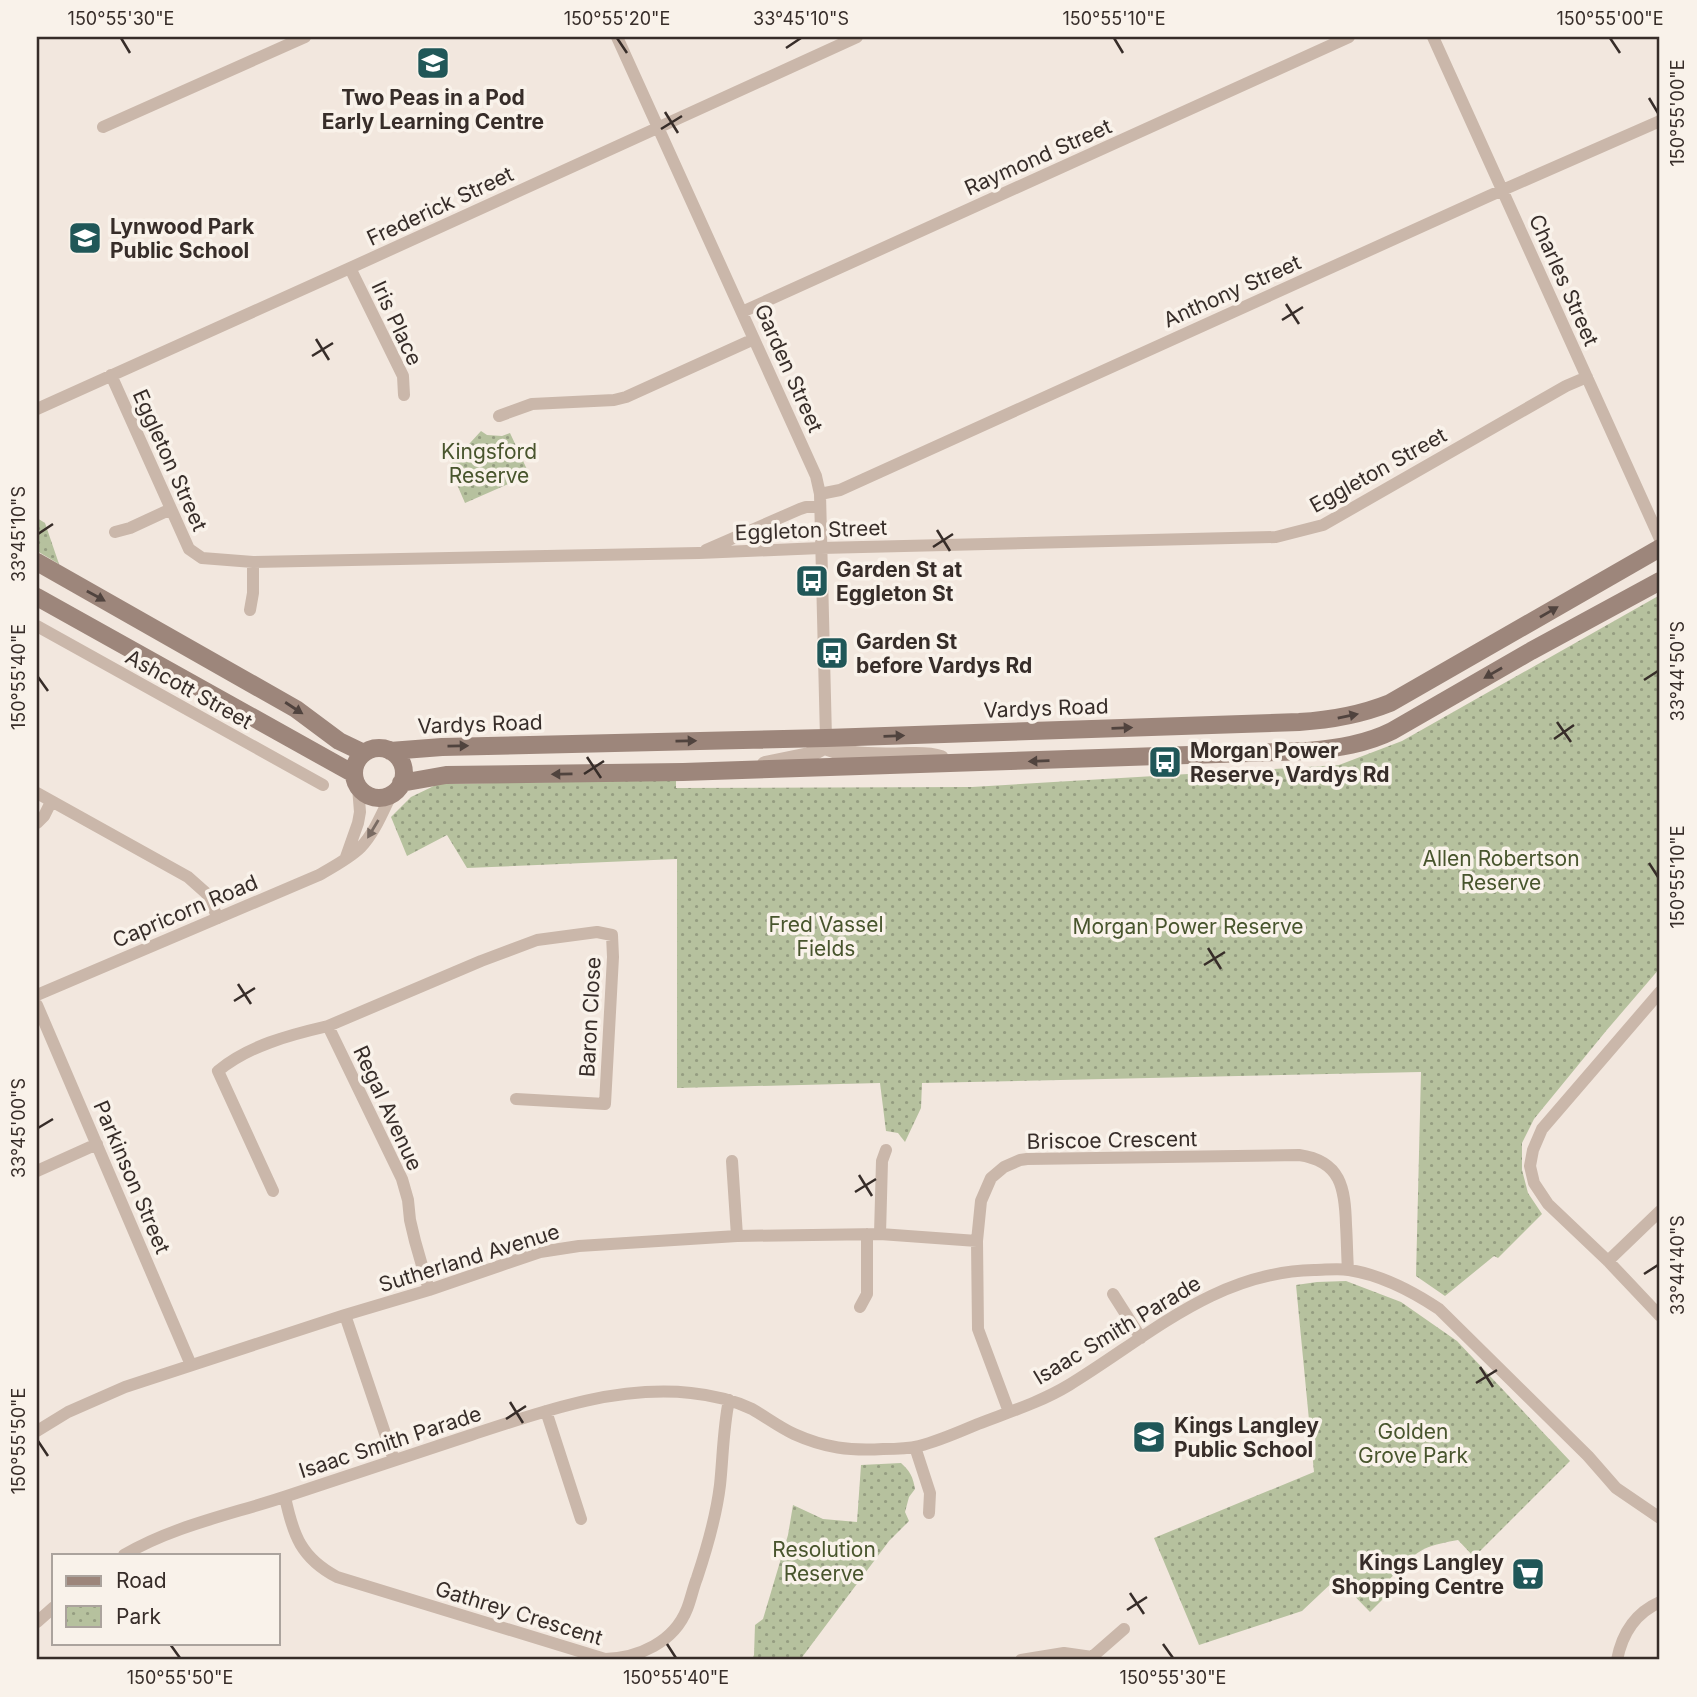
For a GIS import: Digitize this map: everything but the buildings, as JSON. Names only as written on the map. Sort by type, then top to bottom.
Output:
[{"type":"main road","name":"Vardys Road","points":[[390,751],[442,747],[826,738],[1333,720],[1354,716],[1410,693],[1660,548]]},
{"type":"main road","points":[[37,562],[296,709],[339,741],[364,753]]},
{"type":"main road","points":[[37,597],[356,780],[370,796],[386,796],[397,788],[446,775],[739,770],[1308,751],[1362,743],[1392,731],[1660,581]]},
{"type":"main road","points":[[356,780],[356,762],[364,753],[380,748],[390,751],[401,761],[403,768],[397,788]]},
{"type":"street","points":[[103,127],[305,37]]},
{"type":"street","name":"Garden Street","points":[[617,37],[813,467],[819,500],[826,738]]},
{"type":"street","name":"Frederick Street","points":[[37,409],[857,37]]},
{"type":"street","name":"Raymond Street","points":[[743,312],[1349,37]]},
{"type":"street","name":"Charles Street","points":[[1433,37],[1660,539]]},
{"type":"street","name":"Anthony Street","points":[[699,553],[811,506],[840,490],[1660,121]]},
{"type":"street","name":"Iris Place","points":[[350,268],[403,376],[404,395]]},
{"type":"street","points":[[499,416],[532,404],[614,400],[626,397],[754,340]]},
{"type":"street","name":"Eggleton Street","points":[[111,375],[186,544],[193,553],[208,559],[253,562],[1276,537],[1323,525],[1566,386],[1587,377]]},
{"type":"street","points":[[115,532],[171,509]]},
{"type":"street","points":[[250,611],[253,562]]},
{"type":"street","name":"Ashcott Street","points":[[37,626],[323,785]]},
{"type":"street","points":[[826,738],[828,747],[842,752],[882,756],[929,755],[953,763]]},
{"type":"street","points":[[739,770],[814,753],[822,749],[826,738]]},
{"type":"street","points":[[346,858],[359,823],[356,780]]},
{"type":"street","name":"Capricorn Road","points":[[37,995],[319,874],[360,848],[372,833],[397,788]]},
{"type":"street","points":[[37,793],[188,877],[206,893],[218,918]]},
{"type":"street","points":[[37,823],[44,817],[51,802]]},
{"type":"street","name":"Baron Close","points":[[327,1026],[537,940],[597,932],[612,935],[605,1104],[516,1099]]},
{"type":"street","points":[[1660,992],[1542,1129],[1530,1166],[1534,1183],[1548,1203],[1660,1316]]},
{"type":"street","name":"Parkinson Street","points":[[37,1005],[191,1365]]},
{"type":"street","points":[[273,1191],[218,1071],[232,1059],[271,1042],[327,1026]]},
{"type":"street","name":"Regal Avenue","points":[[327,1026],[402,1179],[429,1290]]},
{"type":"street","points":[[37,1171],[97,1144]]},
{"type":"street","points":[[860,1307],[867,1294],[882,1161],[886,1150]]},
{"type":"street","name":"Briscoe Crescent","points":[[1009,1412],[978,1329],[977,1241],[981,1201],[991,1178],[1004,1167],[1020,1160],[1299,1155],[1310,1157],[1325,1164],[1342,1185],[1346,1198],[1348,1270]]},
{"type":"street","points":[[732,1161],[737,1236]]},
{"type":"street","points":[[1608,1261],[1660,1211]]},
{"type":"street","name":"Sutherland Avenue","points":[[37,1431],[68,1412],[99,1398],[191,1365],[540,1252],[579,1246],[737,1236],[873,1234],[977,1241]]},
{"type":"street","name":"Isaac Smith Parade","points":[[126,1554],[196,1524],[546,1410],[610,1396],[649,1391],[692,1393],[729,1400],[748,1407],[789,1432],[821,1445],[855,1450],[915,1447],[1052,1394],[1194,1304],[1236,1284],[1277,1273],[1301,1270],[1348,1270],[1394,1284],[1439,1309],[1616,1488],[1660,1518]]},
{"type":"street","points":[[1113,1294],[1141,1338]]},
{"type":"street","points":[[345,1315],[394,1460]]},
{"type":"street","name":"Gathrey Crescent","points":[[285,1497],[300,1546],[322,1569],[337,1577],[605,1659],[620,1659],[661,1642],[687,1611],[717,1508],[729,1400]]},
{"type":"street","points":[[546,1410],[581,1520]]},
{"type":"street","points":[[915,1447],[930,1493],[929,1513]]},
{"type":"street","points":[[1617,1660],[1631,1624],[1660,1602]]},
{"type":"street","points":[[37,1622],[52,1609]]},
{"type":"street","points":[[1021,1660],[1064,1653],[1093,1659],[1124,1629]]},
{"type":"green space","name":"Kingsford Reserve","points":[[481,431],[487,435],[502,436],[510,433],[531,478],[520,479],[465,503],[449,466]]},
{"type":"green space","points":[[37,518],[45,523],[59,564],[37,551]]},
{"type":"green space","points":[[1660,595],[1660,968],[1534,1119],[1522,1143],[1522,1170],[1528,1193],[1542,1214],[1498,1258],[1494,1256],[1445,1296],[1416,1276],[1421,1072],[922,1083],[921,1108],[905,1142],[898,1133],[886,1131],[880,1083],[677,1088],[677,859],[467,868],[447,835],[407,856],[391,817],[411,797],[438,784],[676,780],[676,788],[972,787],[1339,765],[1402,741]]},
{"type":"green space","name":"Golden Grove Park","points":[[1346,1281],[1401,1302],[1457,1341],[1570,1461],[1474,1557],[1458,1540],[1424,1549],[1406,1562],[1381,1589],[1386,1596],[1370,1612],[1337,1578],[1302,1611],[1199,1645],[1154,1538],[1314,1472],[1296,1285]]},
{"type":"green space","name":"Resolution Reserve","points":[[901,1463],[911,1475],[915,1489],[909,1497],[905,1512],[909,1521],[889,1541],[800,1660],[752,1660],[755,1625],[763,1619],[788,1535],[793,1505],[823,1519],[857,1522],[861,1465]]},
{"type":"place","name":"Two Peas in a Pod Early Learning Centre","points":[[433,63]]},
{"type":"place","name":"Lynwood Park Public School","points":[[85,238]]},
{"type":"place","name":"Garden St at Eggleton St","points":[[812,581]]},
{"type":"place","name":"Garden St before Vardys Rd","points":[[832,653]]},
{"type":"place","name":"Morgan Power Reserve, Vardys Rd","points":[[1165,762]]},
{"type":"place","name":"Kings Langley Public School","points":[[1149,1437]]},
{"type":"place","name":"Kings Langley Shopping Centre","points":[[1528,1574]]},
{"type":"park label","name":"Allen Robertson Reserve","points":[[1501,870]]},
{"type":"park label","name":"Morgan Power Reserve","points":[[1188,926]]},
{"type":"park label","name":"Fred Vassel Fields","points":[[826,936]]}]
